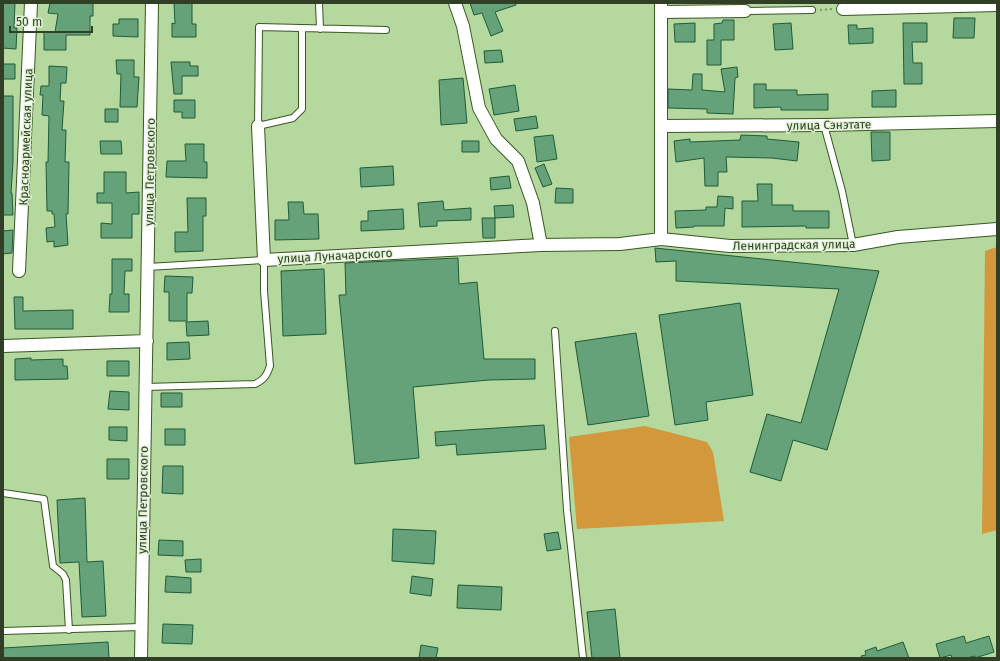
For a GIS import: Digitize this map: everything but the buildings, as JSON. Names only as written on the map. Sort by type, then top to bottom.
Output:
[{"type":"street","name":"Красноармейская улица","points":[[20,271],[31,3]]},
{"type":"street","name":"улица Петровского","points":[[141,658],[152,3]]},
{"type":"street","points":[[455,3],[463,26],[479,108],[496,139],[518,161],[533,203],[540,245]]},
{"type":"street","points":[[842,9],[997,5]]},
{"type":"street","points":[[661,239],[661,7],[745,11]]},
{"type":"street","name":"улица Сэнэтате","points":[[661,126],[824,125],[997,121]]},
{"type":"street","name":"улица Луначарского","points":[[258,126],[264,260],[540,245],[620,244],[661,239]]},
{"type":"street","name":"Ленинградская улица","points":[[661,239],[730,246],[853,245],[898,236],[997,228]]},
{"type":"street","points":[[3,346],[147,341]]},
{"type":"lane","points":[[319,3],[320,29]]},
{"type":"lane","points":[[745,11],[812,10]]},
{"type":"lane","points":[[302,28],[302,110],[293,118],[258,126],[259,27],[302,28],[320,29],[386,30]]},
{"type":"lane","points":[[824,125],[842,190],[853,245]]},
{"type":"lane","points":[[145,387],[255,384],[262,381],[267,375],[270,366],[264,291],[264,260],[148,267]]},
{"type":"lane","points":[[555,331],[567,510],[582,658]]},
{"type":"lane","points":[[3,493],[44,499],[51,561],[53,566],[63,574],[66,580],[69,630]]},
{"type":"lane","points":[[3,631],[141,627]]},
{"type":"path","points":[[812,10],[842,9]]},
{"type":"shaded area","points":[[997,247],[997,530],[982,534],[985,251]]},
{"type":"shaded area","points":[[645,426],[707,442],[713,452],[724,521],[577,529],[569,437]]}]
